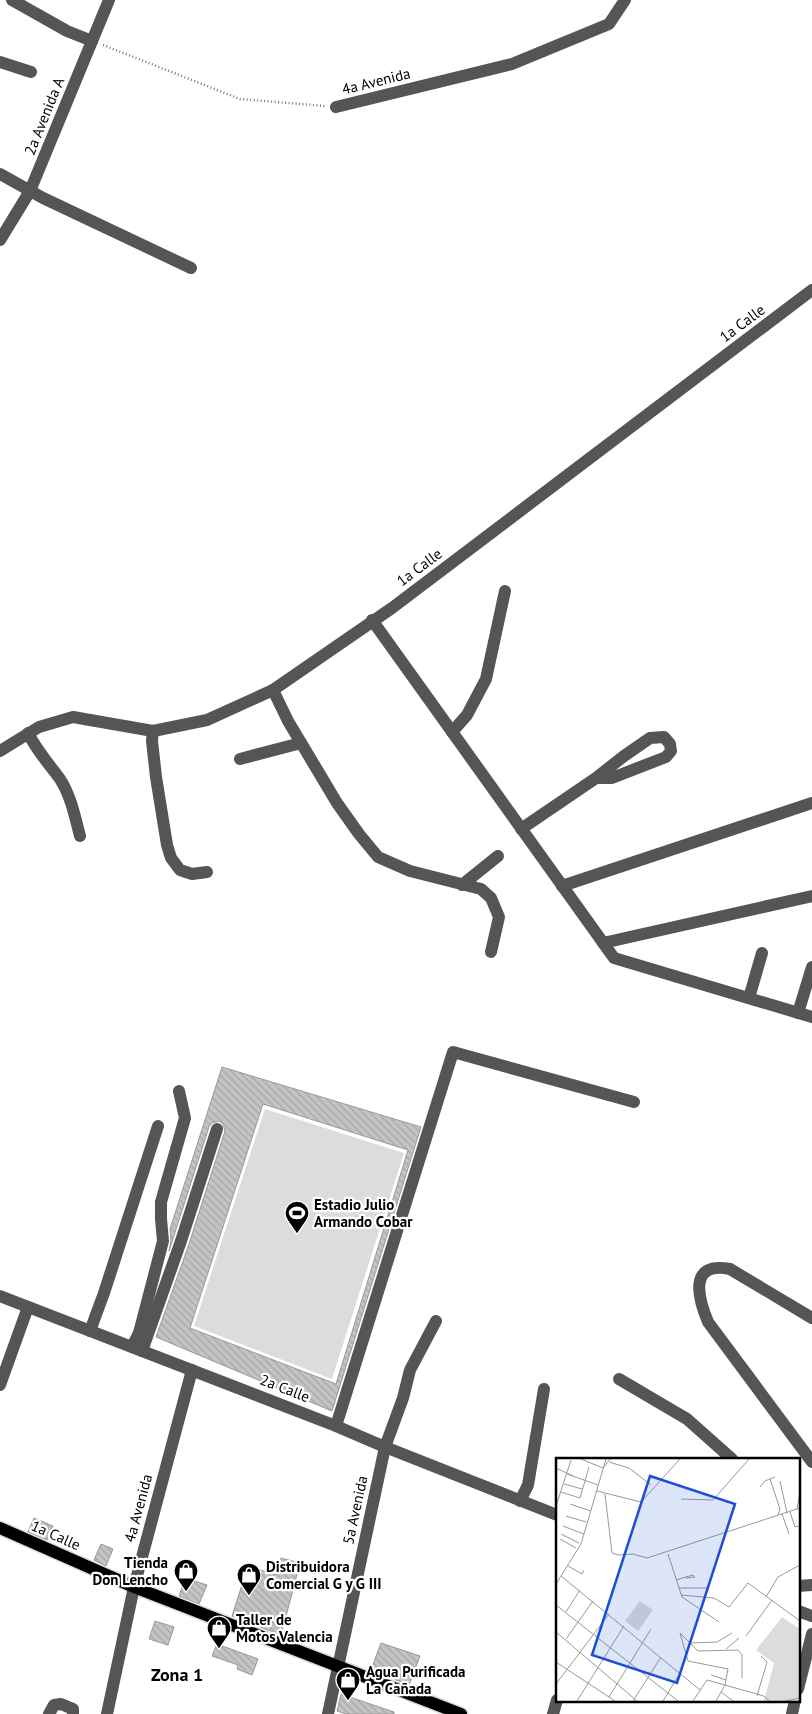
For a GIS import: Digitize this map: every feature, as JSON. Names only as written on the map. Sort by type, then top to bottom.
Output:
[{"type":"main road","name":"1a Calle","points":[[0,1528],[134,1587],[461,1714]]},
{"type":"street","points":[[12,0],[67,31],[92,41]]},
{"type":"street","name":"2a Avenida A","points":[[0,240],[30,191],[109,0]]},
{"type":"street","name":"4a Avenida","points":[[336,107],[512,64],[609,24],[625,0]]},
{"type":"street","points":[[0,62],[30,72]]},
{"type":"street","points":[[0,174],[30,191],[191,268]]},
{"type":"street","name":"1a Calle","points":[[0,751],[39,727],[73,717],[153,731],[208,720],[273,690],[392,608],[812,290]]},
{"type":"street","points":[[452,732],[466,715],[486,678],[506,591]]},
{"type":"street","points":[[372,620],[614,958],[812,1017]]},
{"type":"street","points":[[273,690],[288,721],[337,803],[378,857],[410,871],[481,889],[491,898],[499,917],[492,952]]},
{"type":"street","points":[[153,731],[152,741],[156,777],[170,858],[180,870],[192,874],[207,872]]},
{"type":"street","points":[[28,733],[35,746],[61,781],[74,809],[80,836]]},
{"type":"street","points":[[521,829],[596,778],[650,738],[664,737],[670,744],[671,751],[666,757],[612,778],[596,778]]},
{"type":"street","points":[[240,759],[301,743]]},
{"type":"street","points":[[562,886],[812,803]]},
{"type":"street","points":[[462,885],[498,856]]},
{"type":"street","points":[[603,943],[812,896]]},
{"type":"street","points":[[749,998],[762,953]]},
{"type":"street","points":[[798,1013],[812,967]]},
{"type":"street","points":[[336,1426],[453,1052],[634,1102]]},
{"type":"street","points":[[137,1349],[138,1333],[163,1241],[162,1202],[185,1118],[179,1090]]},
{"type":"street","points":[[90,1331],[158,1126]]},
{"type":"street","points":[[137,1349],[181,1241],[217,1129]]},
{"type":"street","points":[[812,1318],[730,1269],[720,1267],[709,1269],[702,1276],[699,1295],[708,1322],[812,1462]]},
{"type":"street","name":"2a Calle","points":[[0,1296],[336,1426],[556,1515]]},
{"type":"street","points":[[0,1385],[28,1307]]},
{"type":"street","name":"5a Avenida","points":[[328,1714],[385,1447],[403,1398],[410,1370],[436,1321]]},
{"type":"street","name":"4a Avenida","points":[[107,1714],[134,1587],[192,1370]]},
{"type":"street","points":[[619,1378],[687,1419],[731,1458]]},
{"type":"street","points":[[520,1501],[528,1485],[544,1389]]},
{"type":"street","points":[[800,1612],[812,1616]]},
{"type":"street","points":[[800,1680],[812,1634]]},
{"type":"street","points":[[49,1714],[54,1705],[61,1704],[73,1709],[73,1714]]},
{"type":"path","name":"4a Avenida","points":[[92,41],[240,99],[336,107]]},
{"type":"shaded area","points":[[265,1109],[404,1153],[332,1379],[194,1326]]},
{"type":"building","points":[[222,1067],[421,1127],[332,1411],[156,1337],[189,1244],[225,1131],[223,1124],[219,1121],[212,1123],[209,1127],[169,1251],[171,1241],[170,1229]],"holes":[[[263,1104],[408,1150],[336,1384],[190,1328]]]},
{"type":"building","points":[[34,1518],[53,1526],[47,1540],[28,1532]]},
{"type":"building","points":[[101,1544],[113,1549],[106,1566],[94,1560]]},
{"type":"building","points":[[281,1558],[300,1563],[281,1635],[232,1616],[248,1566],[276,1575]]},
{"type":"building","points":[[185,1578],[207,1585],[199,1604],[179,1596]]},
{"type":"building","points":[[155,1621],[174,1627],[168,1645],[149,1639]]},
{"type":"building","points":[[381,1643],[420,1656],[409,1685],[371,1670]]},
{"type":"building","points":[[217,1644],[258,1659],[252,1675],[237,1669],[238,1665],[212,1656]]},
{"type":"building","points":[[341,1694],[394,1712],[394,1714],[346,1714],[337,1711]]},
{"type":"place","name":"Estadio Julio Armando Cobar","points":[[297,1234]]},
{"type":"place","name":"Tienda Don Lencho","points":[[186,1592]]},
{"type":"place","name":"Distribuidora Comercial G y G III","points":[[249,1596]]},
{"type":"place","name":"Taller de Motos Valencia","points":[[219,1649]]},
{"type":"place","name":"Agua Purificada La Cañada","points":[[348,1701]]},
{"type":"district","name":"Zona 1","points":[[177,1674]]}]
